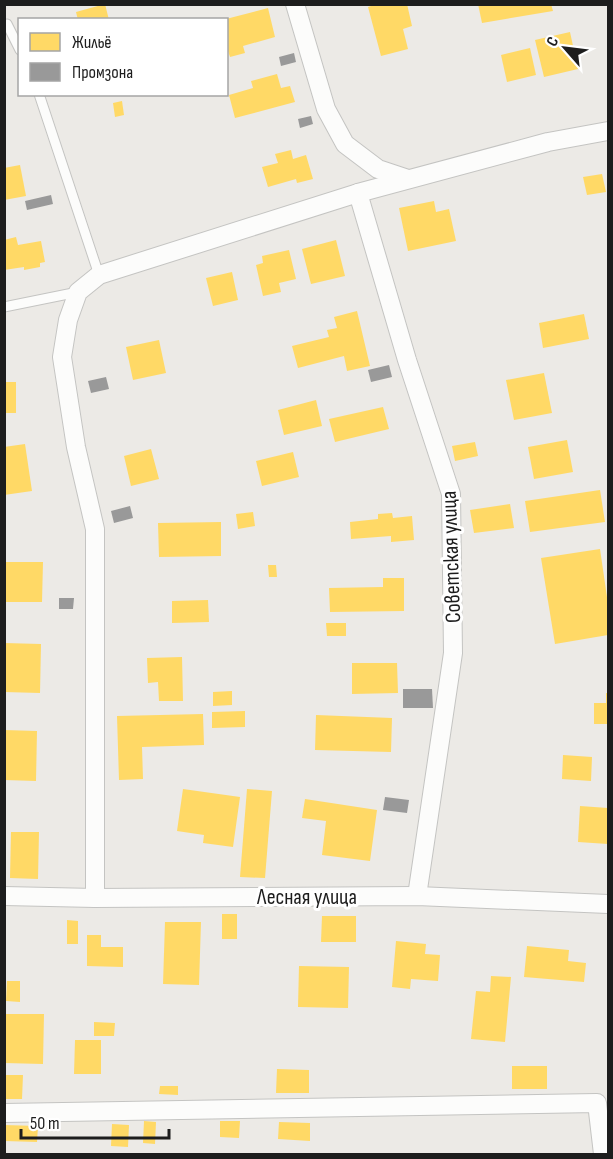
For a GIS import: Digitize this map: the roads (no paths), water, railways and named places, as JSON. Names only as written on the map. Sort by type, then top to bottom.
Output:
[{"type":"street","points":[[295,4],[326,109],[345,144],[378,169],[410,179]]},
{"type":"street","points":[[95,898],[95,529],[76,447],[62,357],[68,320],[78,292],[99,275],[358,193],[548,141],[609,130]]},
{"type":"street","name":"Советская улица","points":[[358,193],[407,360],[451,494],[453,653],[417,896]]},
{"type":"street","name":"Лесная улица","points":[[4,897],[417,896],[609,904]]},
{"type":"street","points":[[4,1113],[597,1103],[603,1155]]},
{"type":"lane","points":[[7,24],[18,46]]},
{"type":"lane","points":[[40,96],[99,275]]},
{"type":"lane","points":[[4,307],[78,292]]}]
